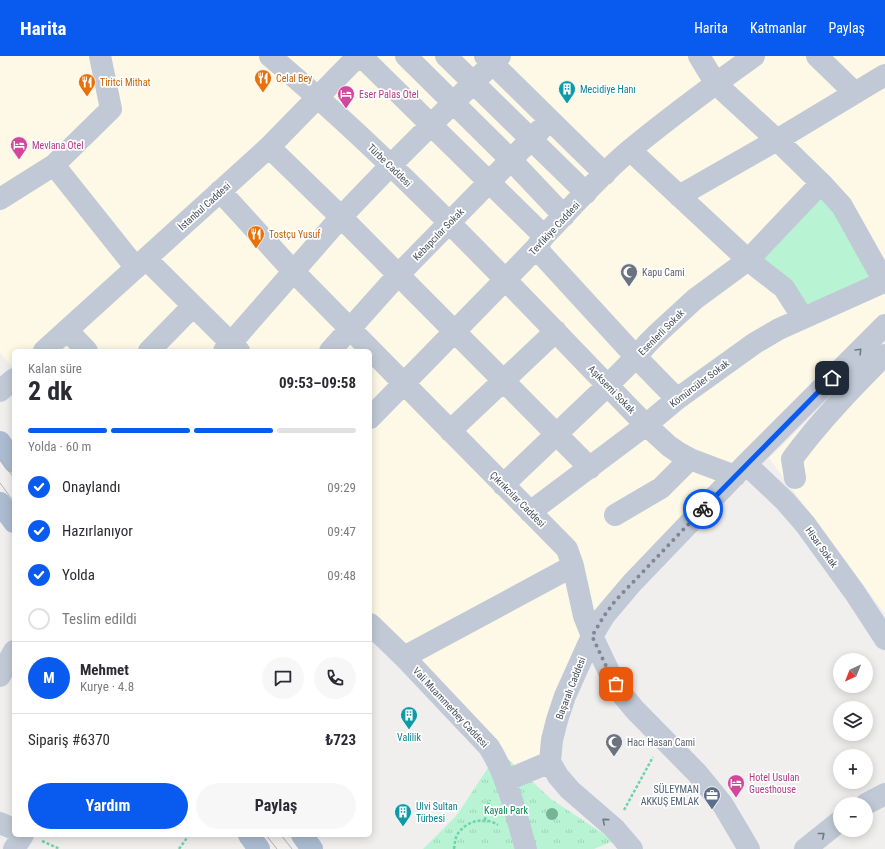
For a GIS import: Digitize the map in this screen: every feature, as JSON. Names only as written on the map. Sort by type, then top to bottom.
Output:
[{"type":"main road","points":[[0,442],[12,459]]},
{"type":"main road","points":[[0,503],[12,519]]},
{"type":"main road","points":[[250,837],[259,849]]},
{"type":"main road","points":[[303,837],[312,849]]},
{"type":"street","points":[[0,199],[54,165],[111,108],[100,56]]},
{"type":"street","name":"Türbe Caddesi","points":[[270,56],[318,97],[391,165],[505,280]]},
{"type":"street","name":"İstanbul Caddesi","points":[[46,349],[269,147],[358,56]]},
{"type":"street","points":[[361,56],[489,182],[636,357],[677,399]]},
{"type":"street","points":[[406,56],[511,160],[564,216]]},
{"type":"street","points":[[446,56],[530,140],[586,193]]},
{"type":"street","points":[[699,56],[716,84],[777,140],[842,206],[885,282]]},
{"type":"street","name":"Tevfikiye Caddesi","points":[[372,416],[505,280],[586,193],[630,150],[754,56]]},
{"type":"street","points":[[818,56],[855,93]]},
{"type":"street","points":[[54,165],[141,263],[193,306],[231,348],[293,272],[341,217],[454,103],[473,83],[493,58],[550,120],[605,174]]},
{"type":"street","points":[[679,196],[777,140],[885,75]]},
{"type":"street","name":"Kebapcılar Sokak","points":[[332,349],[398,275],[550,120]]},
{"type":"street","points":[[269,147],[341,217],[590,468]]},
{"type":"street","points":[[630,150],[748,260],[784,288],[803,318]]},
{"type":"street","name":"Esenlerli Sokak","points":[[503,485],[608,385],[647,344],[694,299],[748,260],[821,183]]},
{"type":"street","name":"Çıkrıkcılar Caddesi","points":[[220,191],[293,272],[369,349]]},
{"type":"street","name":"Aşıksemi Sokak","points":[[505,280],[646,425],[669,446],[690,459],[740,470]]},
{"type":"street","name":"Kömürcüler Sokak","points":[[530,512],[646,425],[677,399],[755,343],[779,329],[885,282]]},
{"type":"street","points":[[151,349],[193,306]]},
{"type":"street","name":"Başaralı Caddesi","points":[[550,762],[552,740],[557,720],[568,690],[592,636],[615,601],[740,470],[885,325]]},
{"type":"street","points":[[67,330],[85,349]]},
{"type":"street","points":[[450,431],[556,331]]},
{"type":"street","name":"Çıkrıkcılar Caddesi","points":[[372,352],[567,549],[573,566],[584,616],[611,676],[621,693],[648,725],[697,773],[723,805],[749,849]]},
{"type":"street","points":[[795,478],[792,459],[803,443],[885,355]]},
{"type":"street","points":[[0,391],[12,381]]},
{"type":"street","points":[[615,515],[661,488],[690,459]]},
{"type":"street","name":"Hisar Sokak","points":[[740,470],[785,501],[805,524],[885,639]]},
{"type":"street","points":[[404,657],[573,566]]},
{"type":"street","name":"Vali Muammerbey Caddesi","points":[[372,626],[404,657],[489,747],[495,756],[505,781],[526,849]]},
{"type":"street","points":[[0,676],[12,654]]},
{"type":"street","points":[[505,781],[550,762],[558,776],[570,790],[614,828],[632,849]]},
{"type":"street","points":[[873,800],[885,794]]},
{"type":"street","points":[[0,824],[12,828]]},
{"type":"street","points":[[805,849],[833,827]]},
{"type":"street","points":[[14,849],[21,837]]},
{"type":"path","points":[[614,828],[663,739]]},
{"type":"path","points":[[454,849],[455,839],[463,828],[476,821],[485,820]]},
{"type":"path","points":[[179,849],[188,837]]},
{"type":"shaded area","points":[[0,56],[885,56],[885,316],[620,585],[540,754],[522,772],[499,751],[372,622],[372,349],[12,349],[12,367],[0,353]]},
{"type":"shaded area","points":[[885,347],[885,614],[769,458]]},
{"type":"green space","points":[[821,191],[878,280],[807,313],[756,258]]},
{"type":"green space","name":"Kayalı Park","points":[[499,751],[551,799],[614,841],[594,849],[423,849],[457,815]]},
{"type":"tram line","points":[[0,459],[12,475]]},
{"type":"tram line","points":[[0,483],[12,499]]},
{"type":"tram line","points":[[268,837],[277,849]]},
{"type":"tram line","points":[[283,837],[292,849]]},
{"type":"way so far","points":[[616,684],[592,636],[615,601],[703,509]]},
{"type":"place","name":"Celal Bey","points":[[263,93]]},
{"type":"place","name":"Tiritci Mithat","points":[[87,97]]},
{"type":"place","name":"Mecidiye Hanı","points":[[567,104]]},
{"type":"place","name":"Eser Palas Otel","points":[[346,109]]},
{"type":"place","name":"Mevlana Otel","points":[[19,160]]},
{"type":"place","name":"Tostçu Yusuf","points":[[256,249]]},
{"type":"place","name":"Kapu Cami","points":[[629,287]]},
{"type":"place","name":"Valilik","points":[[409,730]]},
{"type":"place","name":"Hacı Hasan Cami","points":[[614,757]]},
{"type":"place","name":"Hotel Usulan Guesthouse","points":[[736,798]]},
{"type":"place","name":"SÜLEYMAN AKKUŞ EMLAK","points":[[712,810]]},
{"type":"place","name":"Ulvi Sultan Türbesi","points":[[403,827]]},
{"type":"route","points":[[703,509],[832,378]]}]
